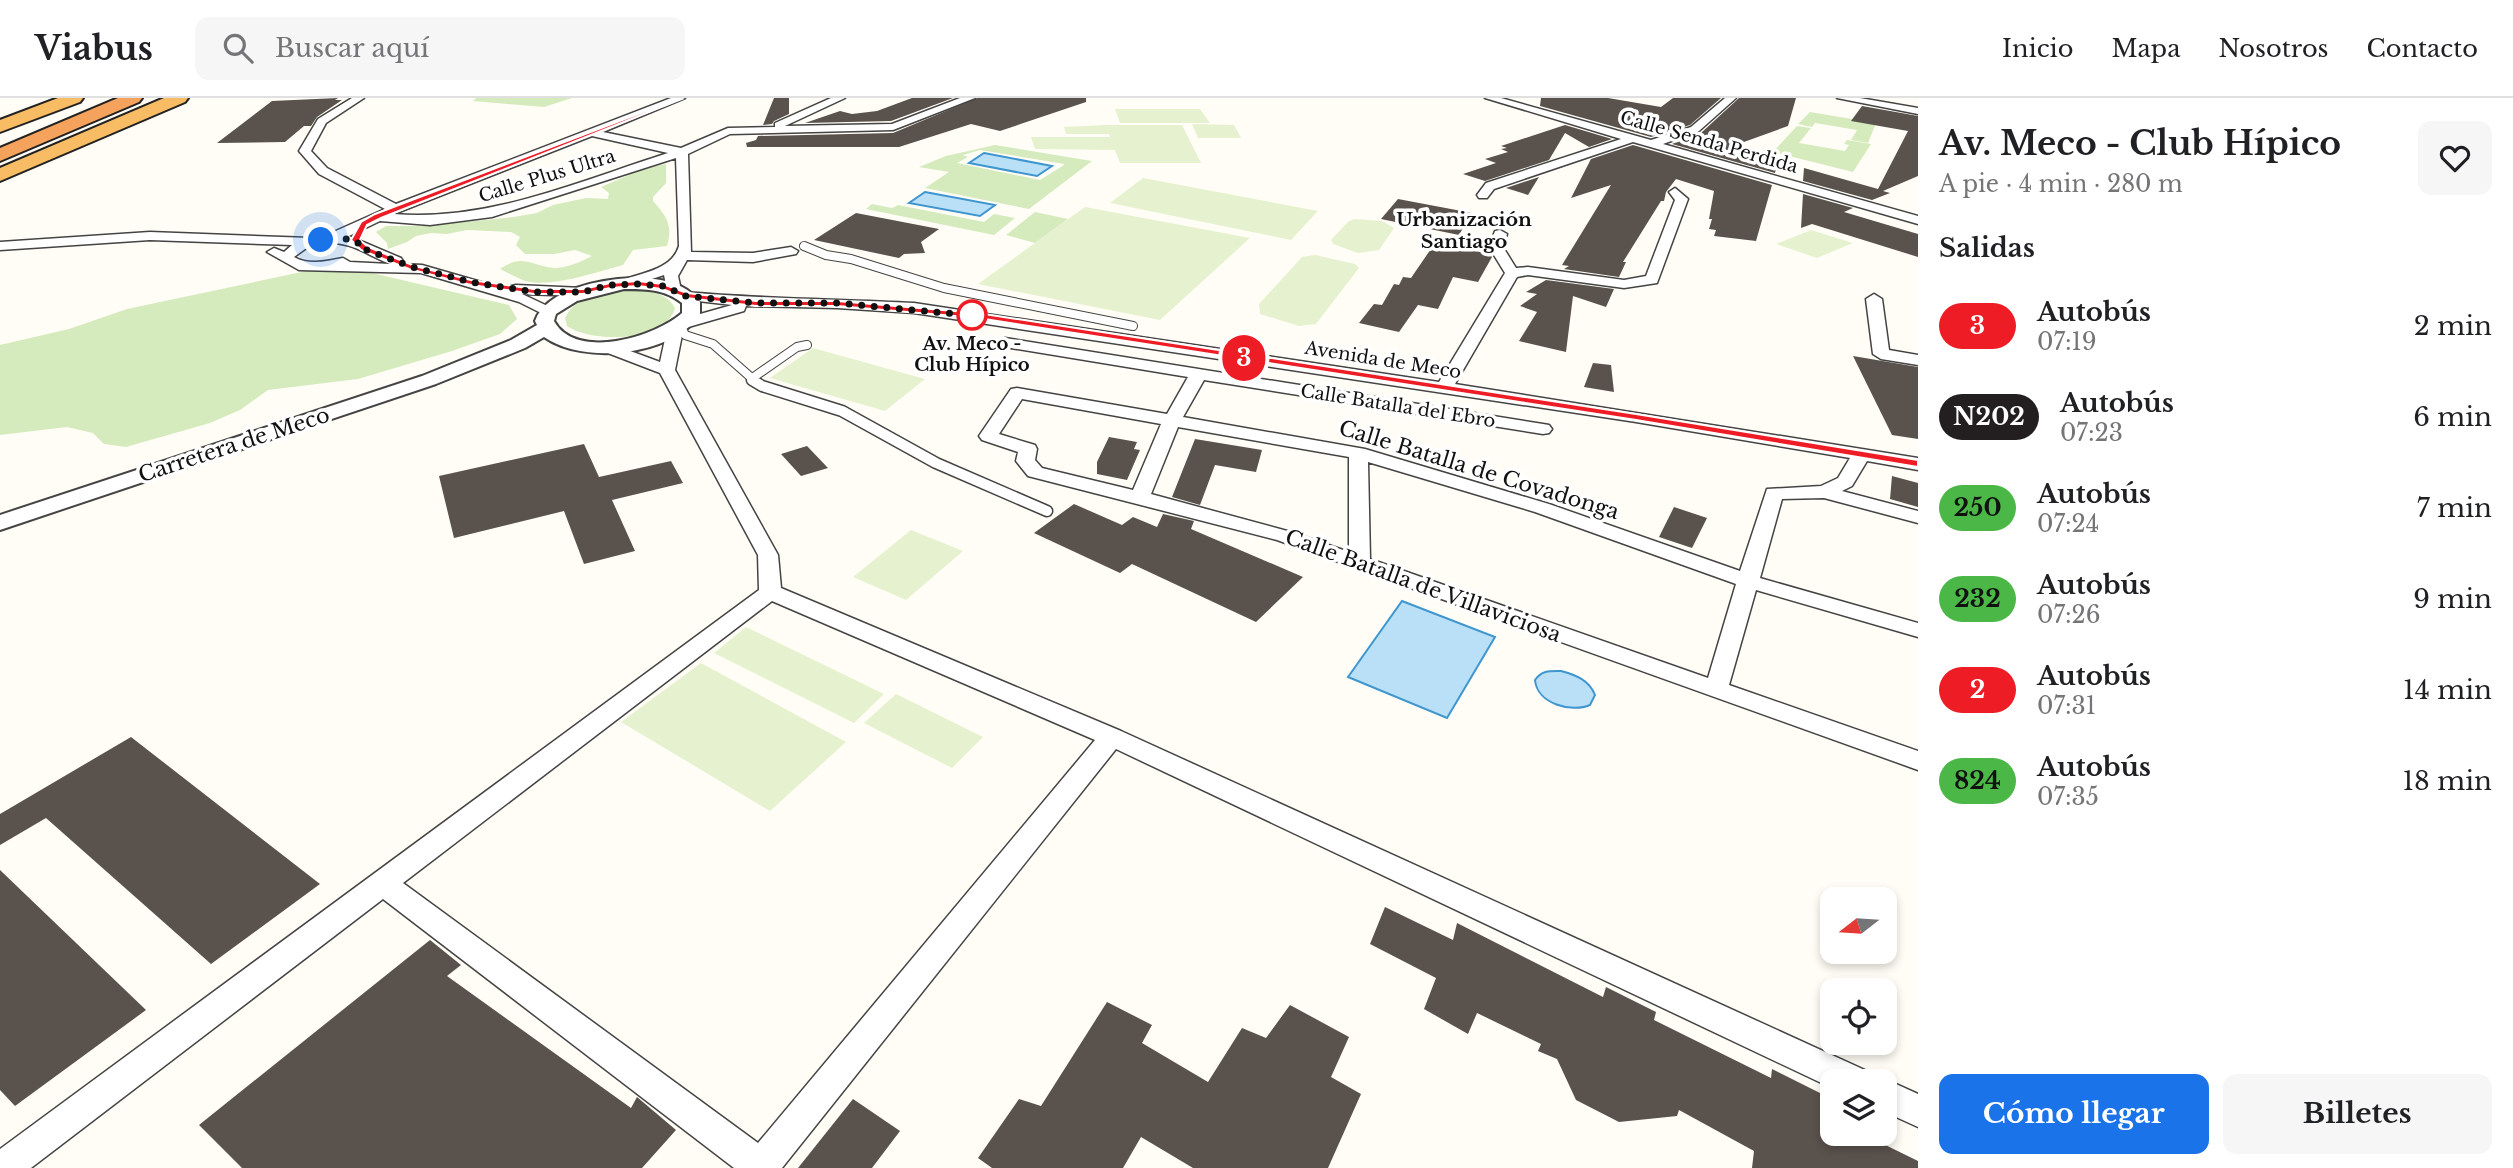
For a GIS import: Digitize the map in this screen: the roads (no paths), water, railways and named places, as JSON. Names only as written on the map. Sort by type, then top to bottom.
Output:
[{"type":"highway","points":[[0,126],[74,98]]},
{"type":"highway","points":[[0,141],[106,98]]},
{"type":"highway","points":[[0,156],[132,98]]},
{"type":"highway","points":[[0,175],[179,98]]},
{"type":"street","points":[[359,98],[322,121],[305,150],[323,171],[394,209]]},
{"type":"street","points":[[0,246],[150,236],[312,242],[330,239],[394,209],[680,98]]},
{"type":"street","points":[[770,129],[840,98]]},
{"type":"street","name":"Calle Plus Ultra","points":[[378,216],[396,220],[430,221],[492,213],[682,152],[728,131],[877,130],[893,127],[970,98]]},
{"type":"street","name":"Calle Senda Perdida","points":[[1490,98],[1918,220]]},
{"type":"street","points":[[1651,144],[1695,129],[1731,98]]},
{"type":"street","points":[[1842,98],[1918,111]]},
{"type":"street","points":[[593,133],[682,152],[686,246],[671,276],[680,293],[693,308],[680,326],[667,370]]},
{"type":"street","points":[[1483,195],[1490,186],[1631,139]]},
{"type":"street","points":[[1512,273],[1528,271],[1624,284],[1652,280],[1682,199],[1675,192]]},
{"type":"street","points":[[1893,213],[1918,202]]},
{"type":"street","points":[[328,266],[350,259],[359,245],[364,224]]},
{"type":"street","points":[[1500,234],[1496,247],[1512,273]]},
{"type":"street","points":[[330,239],[359,245],[412,267],[524,299],[548,320],[557,337],[577,344],[606,347],[637,344],[680,326]]},
{"type":"street","points":[[245,240],[299,266],[412,267]]},
{"type":"street","points":[[286,258],[290,251],[312,242]]},
{"type":"street","points":[[467,365],[518,344],[548,320],[568,298],[583,292],[624,284],[679,261],[762,256],[798,248]]},
{"type":"street","points":[[1445,389],[1448,379],[1512,273]]},
{"type":"street","points":[[471,282],[534,292],[583,292]]},
{"type":"street","points":[[624,284],[651,285],[680,293]]},
{"type":"street","name":"Avenida de Meco","points":[[680,293],[756,303],[837,303],[978,316],[1636,417],[1918,464]]},
{"type":"street","points":[[1874,299],[1881,354],[1918,359]]},
{"type":"street","name":"Avenida de Meco","points":[[680,326],[756,303]]},
{"type":"street","points":[[467,365],[577,344]]},
{"type":"street","name":"Calle Batalla del Ebro","points":[[1004,344],[1543,429]]},
{"type":"street","points":[[606,347],[667,370],[768,555],[770,592]]},
{"type":"street","name":"Carretera de Meco","points":[[0,523],[467,365]]},
{"type":"street","points":[[1140,497],[1171,422],[1199,373]]},
{"type":"street","name":"Calle Batalla de Covadonga","points":[[1017,393],[1358,453],[1542,508],[1748,581],[1918,629]]},
{"type":"street","name":"Calle Batalla de Villaviciosa","points":[[1017,393],[988,436],[1028,449],[1025,461],[1035,472],[1284,536],[1918,761]]},
{"type":"street","points":[[1358,453],[1360,564]]},
{"type":"street","points":[[1824,492],[1846,482],[1861,455]]},
{"type":"street","points":[[1716,690],[1774,493],[1824,492],[1918,517]]},
{"type":"street","points":[[770,592],[1112,737],[1827,1069]]},
{"type":"street","points":[[3,1168],[770,592]]},
{"type":"street","points":[[382,883],[760,1167],[1112,737]]},
{"type":"street","points":[[1897,1101],[1918,1111]]},
{"type":"lane","points":[[798,248],[851,259],[956,291],[1133,326]]},
{"type":"lane","points":[[680,326],[685,335],[713,344],[762,386],[842,411],[936,463],[1046,511]]},
{"type":"lane","points":[[751,379],[797,347],[807,345]]},
{"type":"water","points":[[984,153],[1052,166],[1037,176],[969,163]]},
{"type":"water","points":[[925,192],[995,205],[980,216],[909,203]]},
{"type":"water","points":[[1402,601],[1495,637],[1447,718],[1348,677]]},
{"type":"water","points":[[1561,671],[1577,676],[1589,685],[1595,695],[1590,705],[1565,707],[1542,695],[1535,680],[1543,673]]},
{"type":"place","name":"Av. Meco - Club Hípico","points":[[972,315]]},
{"type":"district","name":"Urbanización Santiago","points":[[1464,230]]}]
